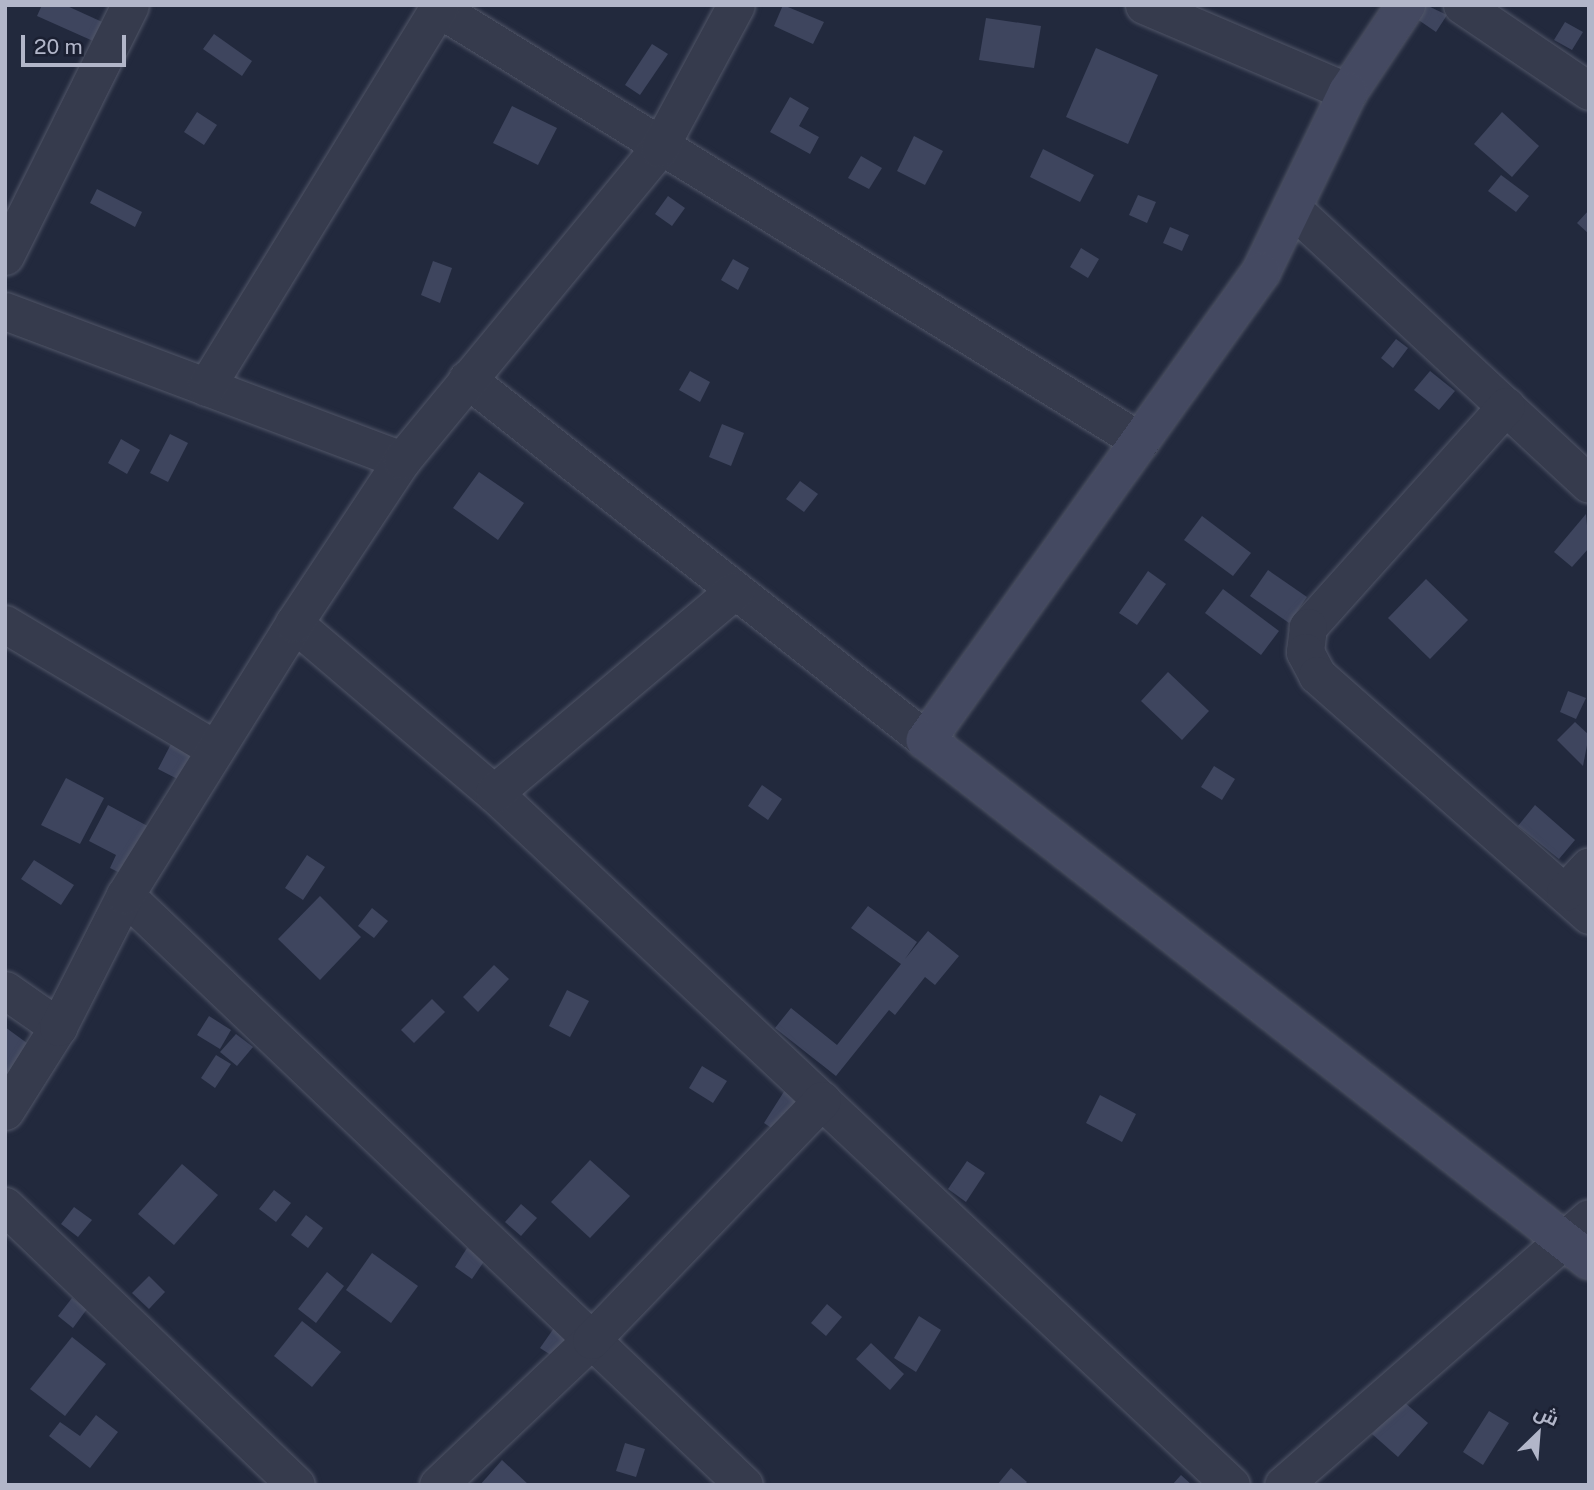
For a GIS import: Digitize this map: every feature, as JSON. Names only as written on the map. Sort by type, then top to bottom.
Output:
[{"type":"street","points":[[5,257],[131,5]]},
{"type":"street","points":[[5,1111],[58,1027],[125,895],[294,623],[402,460],[659,148],[736,5]]},
{"type":"street","points":[[1144,5],[1348,92]]},
{"type":"street","points":[[926,740],[1261,272],[1348,92],[1406,5]]},
{"type":"street","points":[[1462,5],[1589,91]]},
{"type":"street","points":[[206,387],[439,6],[659,148],[1140,441]]},
{"type":"street","points":[[1292,208],[1589,484]]},
{"type":"street","points":[[5,311],[402,460]]},
{"type":"street","points":[[467,379],[926,740],[1581,1240],[1283,1485]]},
{"type":"street","points":[[1506,406],[1308,626],[1305,652],[1317,675],[1581,891]]},
{"type":"street","points":[[494,793],[735,590]]},
{"type":"street","points":[[294,623],[494,793],[1231,1485]]},
{"type":"street","points":[[5,624],[215,749]]},
{"type":"street","points":[[125,895],[744,1485]]},
{"type":"street","points":[[5,990],[58,1027]]},
{"type":"street","points":[[438,1485],[591,1340],[822,1100]]},
{"type":"street","points":[[5,1206],[296,1485]]},
{"type":"building","points":[[42,5],[65,5],[111,26],[102,45],[37,16]]},
{"type":"building","points":[[783,5],[824,22],[813,44],[774,26]]},
{"type":"building","points":[[1426,5],[1447,15],[1436,32],[1417,19]]},
{"type":"building","points":[[986,18],[1041,26],[1034,68],[979,60]]},
{"type":"building","points":[[1565,22],[1583,32],[1572,50],[1554,40]]},
{"type":"building","points":[[214,34],[252,61],[242,76],[203,49]]},
{"type":"building","points":[[652,44],[668,54],[640,95],[625,85]]},
{"type":"building","points":[[1096,48],[1158,75],[1128,144],[1066,117]]},
{"type":"building","points":[[790,97],[809,108],[799,126],[819,137],[810,154],[770,132]]},
{"type":"building","points":[[512,106],[557,128],[538,165],[493,143]]},
{"type":"building","points":[[197,112],[217,125],[204,145],[184,132]]},
{"type":"building","points":[[1502,112],[1539,146],[1512,177],[1474,144]]},
{"type":"building","points":[[914,136],[943,151],[925,185],[897,171]]},
{"type":"building","points":[[1043,149],[1094,175],[1080,202],[1030,177]]},
{"type":"building","points":[[861,156],[882,168],[869,189],[848,178]]},
{"type":"building","points":[[1501,175],[1529,196],[1516,212],[1488,191]]},
{"type":"building","points":[[97,189],[142,212],[135,227],[90,203]]},
{"type":"building","points":[[1138,195],[1156,202],[1147,223],[1129,215]]},
{"type":"building","points":[[668,196],[685,208],[672,226],[655,214]]},
{"type":"building","points":[[1589,210],[1589,234],[1577,223]]},
{"type":"building","points":[[1170,227],[1189,235],[1182,251],[1163,243]]},
{"type":"building","points":[[1081,248],[1099,259],[1088,278],[1070,267]]},
{"type":"building","points":[[733,259],[749,268],[738,290],[721,280]]},
{"type":"building","points":[[433,261],[452,268],[440,303],[421,295]]},
{"type":"building","points":[[1396,339],[1408,348],[1393,368],[1381,358]]},
{"type":"building","points":[[690,371],[710,382],[700,402],[679,390]]},
{"type":"building","points":[[1430,371],[1455,391],[1439,410],[1414,390]]},
{"type":"building","points":[[722,424],[744,433],[731,466],[709,457]]},
{"type":"building","points":[[170,434],[188,443],[168,482],[150,473]]},
{"type":"building","points":[[121,439],[140,450],[127,474],[108,463]]},
{"type":"building","points":[[479,472],[524,503],[498,540],[453,508]]},
{"type":"building","points":[[800,481],[818,494],[804,512],[786,499]]},
{"type":"building","points":[[1586,514],[1589,548],[1572,567],[1554,552]]},
{"type":"building","points":[[1202,516],[1251,553],[1233,576],[1184,540]]},
{"type":"building","points":[[1268,570],[1307,597],[1289,623],[1250,596]]},
{"type":"building","points":[[1148,571],[1166,584],[1137,625],[1119,613]]},
{"type":"building","points":[[1426,579],[1468,620],[1430,659],[1388,618]]},
{"type":"building","points":[[1223,589],[1279,631],[1261,655],[1205,613]]},
{"type":"building","points":[[1168,672],[1209,711],[1182,740],[1141,701]]},
{"type":"building","points":[[1568,691],[1586,698],[1576,719],[1560,712]]},
{"type":"building","points":[[1575,722],[1589,735],[1583,766],[1557,740]]},
{"type":"building","points":[[171,744],[204,761],[191,786],[158,769]]},
{"type":"building","points":[[1214,766],[1235,779],[1222,800],[1201,787]]},
{"type":"building","points":[[66,778],[104,798],[80,844],[41,825]]},
{"type":"building","points":[[762,785],[782,799],[768,820],[748,806]]},
{"type":"building","points":[[108,805],[157,831],[132,879],[110,868],[116,855],[89,841]]},
{"type":"building","points":[[1535,805],[1575,840],[1559,859],[1518,826]]},
{"type":"building","points":[[307,855],[325,867],[303,900],[285,888]]},
{"type":"building","points":[[34,860],[74,885],[61,905],[21,879]]},
{"type":"building","points":[[320,896],[361,937],[320,980],[278,939]]},
{"type":"building","points":[[868,906],[917,942],[905,959],[928,931],[959,956],[935,985],[925,977],[895,1015],[889,1010],[836,1076],[775,1028],[791,1008],[837,1045],[901,964],[851,928]]},
{"type":"building","points":[[372,908],[388,921],[374,938],[358,926]]},
{"type":"building","points":[[494,965],[509,979],[478,1012],[463,997]]},
{"type":"building","points":[[567,990],[589,1001],[570,1037],[549,1026]]},
{"type":"building","points":[[432,999],[445,1012],[414,1043],[401,1030]]},
{"type":"building","points":[[209,1016],[231,1030],[220,1049],[197,1035]]},
{"type":"building","points":[[5,1027],[31,1046],[5,1080]]},
{"type":"building","points":[[236,1034],[253,1047],[237,1066],[220,1052]]},
{"type":"building","points":[[216,1055],[231,1064],[215,1088],[201,1078]]},
{"type":"building","points":[[702,1066],[727,1081],[713,1103],[689,1088]]},
{"type":"building","points":[[785,1090],[804,1102],[782,1135],[764,1123]]},
{"type":"building","points":[[1100,1095],[1136,1114],[1122,1142],[1086,1123]]},
{"type":"building","points":[[590,1160],[630,1196],[590,1238],[551,1202]]},
{"type":"building","points":[[967,1161],[985,1173],[966,1202],[948,1189]]},
{"type":"building","points":[[182,1164],[218,1195],[174,1245],[138,1214]]},
{"type":"building","points":[[274,1190],[291,1203],[276,1222],[259,1209]]},
{"type":"building","points":[[521,1204],[537,1218],[521,1236],[505,1222]]},
{"type":"building","points":[[74,1207],[92,1220],[78,1237],[61,1224]]},
{"type":"building","points":[[306,1215],[323,1228],[308,1248],[291,1235]]},
{"type":"building","points":[[467,1248],[485,1260],[472,1279],[455,1267]]},
{"type":"building","points":[[372,1253],[418,1286],[391,1323],[346,1290]]},
{"type":"building","points":[[327,1272],[344,1286],[316,1323],[298,1309]]},
{"type":"building","points":[[149,1276],[165,1292],[149,1309],[132,1293]]},
{"type":"building","points":[[72,1298],[87,1309],[73,1328],[58,1316]]},
{"type":"building","points":[[827,1304],[842,1317],[826,1336],[811,1323]]},
{"type":"building","points":[[919,1316],[941,1330],[916,1372],[894,1358]]},
{"type":"building","points":[[302,1321],[341,1352],[312,1387],[274,1356]]},
{"type":"building","points":[[554,1328],[571,1340],[557,1359],[540,1348]]},
{"type":"building","points":[[72,1337],[106,1364],[65,1416],[30,1389]]},
{"type":"building","points":[[871,1343],[904,1374],[890,1390],[856,1359]]},
{"type":"building","points":[[1403,1401],[1428,1423],[1398,1457],[1372,1434]]},
{"type":"building","points":[[1489,1411],[1509,1423],[1483,1465],[1463,1452]]},
{"type":"building","points":[[96,1415],[118,1432],[90,1468],[49,1436],[60,1422],[80,1436]]},
{"type":"building","points":[[625,1443],[645,1449],[636,1477],[616,1471]]},
{"type":"building","points":[[502,1460],[529,1485],[480,1485]]},
{"type":"building","points":[[1011,1468],[1027,1482],[1024,1485],[997,1485]]},
{"type":"building","points":[[1181,1475],[1192,1485],[1172,1485]]}]
